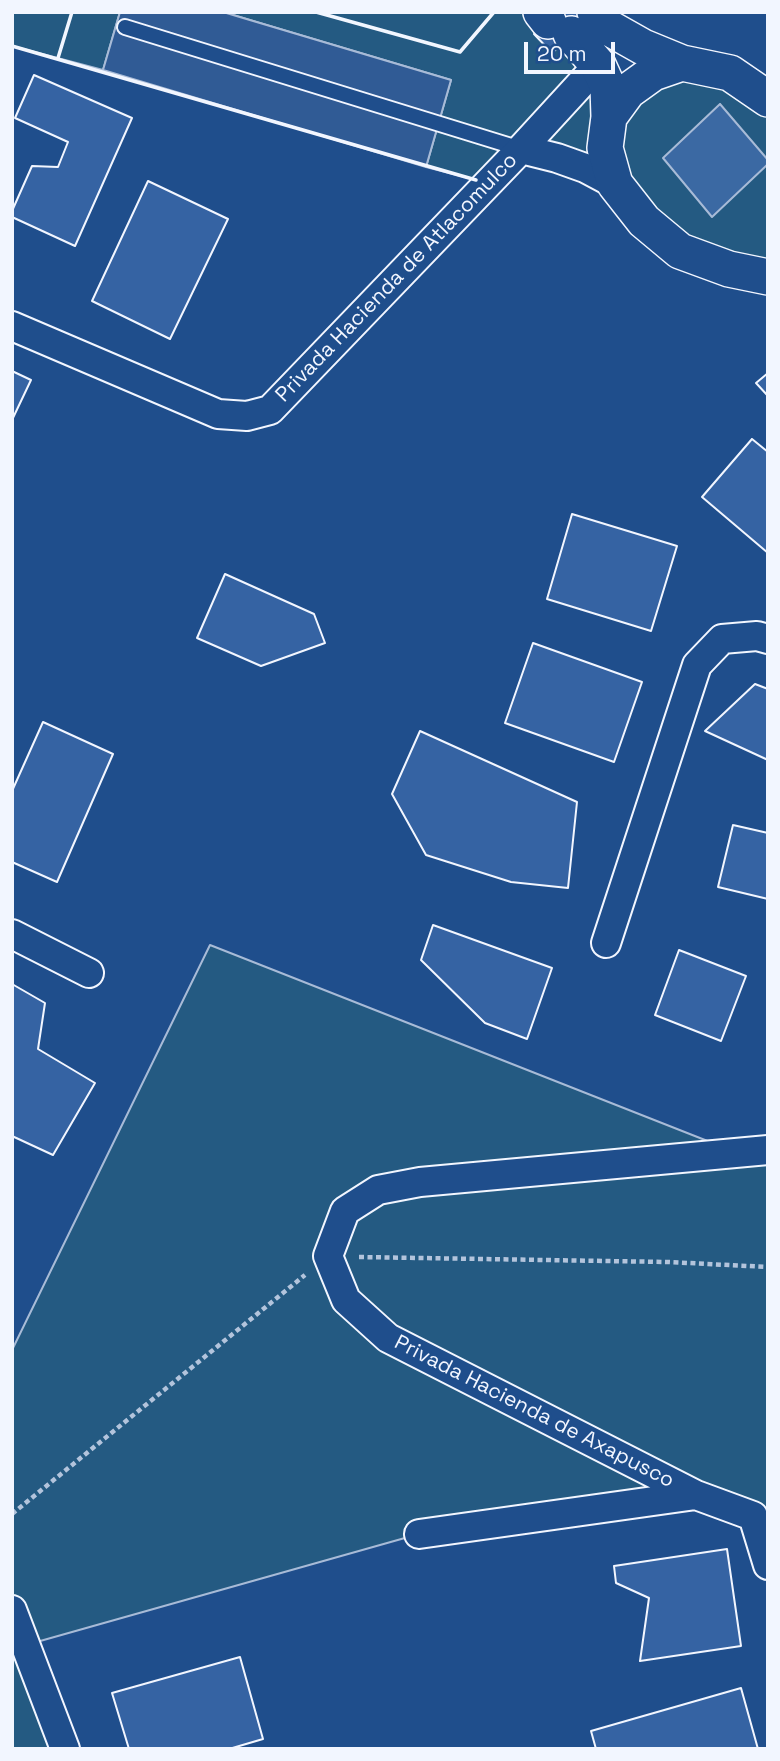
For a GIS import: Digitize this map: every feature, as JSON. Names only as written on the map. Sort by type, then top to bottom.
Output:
[{"type":"street","name":"Privada Hacienda de Atlacomulco","points":[[12,326],[218,414],[247,416],[270,410],[521,149],[573,28]]},
{"type":"street","points":[[573,28],[643,47],[682,63],[730,73],[768,99]]},
{"type":"street","points":[[573,28],[608,87],[609,117],[605,148],[615,184],[644,221],[680,251],[729,269],[768,277]]},
{"type":"street","points":[[609,117],[628,91],[636,85],[653,73],[682,63]]},
{"type":"street","points":[[521,149],[585,168],[615,184]]},
{"type":"street","points":[[729,269],[768,252]]},
{"type":"street","points":[[606,943],[697,665],[722,639],[757,636],[768,639]]},
{"type":"street","points":[[12,934],[89,973]]},
{"type":"street","name":"Privada Hacienda de Axapusco","points":[[768,1150],[420,1182],[379,1191],[345,1211],[328,1256],[346,1300],[388,1338],[696,1494],[761,1516],[768,1565]]},
{"type":"street","name":"Privada Hacienda de Axapusco","points":[[419,1534],[696,1494]]},
{"type":"street","points":[[12,1610],[65,1749]]},
{"type":"lane","points":[[125,27],[521,149]]},
{"type":"shaded area","points":[[12,12],[120,12],[103,70],[12,46]]},
{"type":"shaded area","points":[[120,12],[223,12],[451,80],[426,167],[103,70]]},
{"type":"shaded area","points":[[223,12],[540,12],[608,87],[682,63],[768,109],[768,281],[729,269],[615,184],[521,149],[488,183],[426,167],[451,80]]},
{"type":"shaded area","points":[[720,104],[768,160],[768,164],[712,217],[663,158]]},
{"type":"shaded area","points":[[210,945],[738,1153],[768,1150],[768,1515],[753,1516],[696,1495],[419,1534],[26,1645],[65,1749],[12,1749],[12,1350]]},
{"type":"building","points":[[557,12],[595,12],[552,53],[534,34]]},
{"type":"building","points":[[34,75],[132,118],[75,246],[12,217],[12,211],[32,166],[58,167],[68,142],[15,118]]},
{"type":"building","points":[[148,181],[228,219],[170,339],[92,301]]},
{"type":"building","points":[[12,371],[31,380],[12,420]]},
{"type":"building","points":[[768,373],[768,396],[756,383]]},
{"type":"building","points":[[752,439],[768,452],[768,553],[702,497]]},
{"type":"building","points":[[572,514],[677,546],[651,631],[547,599]]},
{"type":"building","points":[[225,574],[314,614],[325,643],[261,666],[197,638]]},
{"type":"building","points":[[533,643],[642,682],[614,762],[505,723]]},
{"type":"building","points":[[755,684],[768,689],[768,760],[705,731]]},
{"type":"building","points":[[43,722],[113,754],[57,882],[12,862],[12,791]]},
{"type":"building","points":[[420,731],[577,802],[568,888],[511,882],[426,855],[392,794]]},
{"type":"building","points":[[733,825],[768,833],[768,899],[718,887]]},
{"type":"building","points":[[433,925],[552,968],[527,1039],[485,1023],[421,960]]},
{"type":"building","points":[[679,950],[746,976],[721,1041],[655,1015]]},
{"type":"building","points":[[12,984],[45,1003],[38,1049],[95,1083],[53,1155],[12,1136]]},
{"type":"building","points":[[727,1549],[741,1646],[640,1661],[649,1598],[616,1583],[614,1566]]},
{"type":"building","points":[[240,1657],[263,1739],[229,1749],[129,1749],[112,1693]]},
{"type":"building","points":[[741,1688],[758,1749],[596,1749],[591,1731]]},
{"type":"wall","points":[[58,58],[72,12]]},
{"type":"wall","points":[[316,12],[460,52],[494,12]]},
{"type":"wall","points":[[12,46],[476,180]]}]
